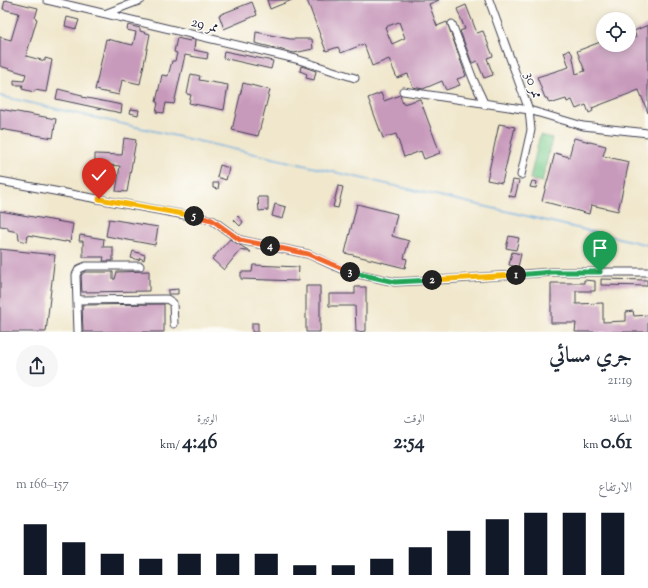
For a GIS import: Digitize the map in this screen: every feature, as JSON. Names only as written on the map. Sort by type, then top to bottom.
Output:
[{"type":"lane","name":"ممر 29","points":[[47,0],[107,13],[296,60],[355,78]]},
{"type":"lane","points":[[107,13],[140,0]]},
{"type":"lane","name":"ممر 30","points":[[489,0],[529,110],[583,126],[648,133]]},
{"type":"lane","points":[[452,24],[473,80],[485,104]]},
{"type":"lane","points":[[403,91],[529,110],[531,130],[521,175]]},
{"type":"lane","points":[[0,181],[212,220],[240,240],[308,254],[345,271],[395,282],[455,280],[552,272],[648,272]]},
{"type":"lane","points":[[78,332],[76,275],[79,269],[86,266],[140,266]]},
{"type":"lane","points":[[77,300],[167,299],[173,303],[174,324]]},
{"type":"green space","points":[[540,135],[552,138],[542,182],[530,179]]},
{"type":"building","points":[[5,0],[38,8],[35,18],[37,19],[26,56],[45,61],[45,58],[52,60],[46,92],[35,90],[34,92],[22,89],[23,85],[14,85],[14,80],[24,81],[26,74],[0,66],[0,37],[11,40],[19,13],[3,9]]},
{"type":"building","points":[[267,0],[292,0],[270,9]]},
{"type":"building","points":[[307,0],[439,0],[429,4],[437,26],[447,22],[466,76],[457,79],[460,85],[446,90],[442,81],[423,89],[413,87],[408,74],[397,78],[389,59],[372,66],[364,44],[341,53],[338,47],[326,51]],"holes":[[[399,22],[405,38],[392,44],[385,27]]]},
{"type":"building","points":[[252,2],[257,15],[224,29],[219,15]]},
{"type":"building","points":[[466,5],[477,33],[483,31],[493,56],[487,58],[493,75],[484,78],[477,61],[472,63],[460,31],[465,29],[457,9]]},
{"type":"building","points":[[67,17],[79,20],[76,29],[65,26]]},
{"type":"building","points":[[128,25],[140,28],[140,31],[150,34],[140,84],[122,80],[119,95],[95,90],[106,39],[133,45],[136,32],[127,30]]},
{"type":"building","points":[[648,25],[648,113],[639,90],[592,108],[593,111],[589,113],[586,105],[576,109],[572,100],[567,102],[566,99],[549,103],[547,98],[545,98],[537,77],[569,67],[564,52],[569,50],[572,53],[576,74],[585,71],[577,51],[596,44],[596,52],[636,52],[636,30]]},
{"type":"building","points":[[256,32],[290,39],[312,39],[313,49],[294,53],[255,43]]},
{"type":"building","points":[[177,38],[190,41],[191,39],[195,40],[194,50],[208,53],[207,59],[185,55],[174,104],[166,103],[164,113],[156,112],[158,103],[156,102],[162,75],[168,76],[172,61],[175,61],[177,53],[174,52]]},
{"type":"building","points":[[224,51],[273,61],[271,69],[223,58]]},
{"type":"building","points":[[301,66],[316,71],[314,80],[306,78],[307,74],[300,71]]},
{"type":"building","points":[[191,74],[200,76],[199,80],[228,85],[224,110],[189,103],[191,95],[187,94]]},
{"type":"building","points":[[243,83],[270,90],[258,136],[232,130]]},
{"type":"building","points":[[58,89],[82,95],[82,97],[122,105],[121,113],[56,99]]},
{"type":"building","points":[[381,93],[384,101],[400,95],[403,104],[420,99],[440,153],[424,159],[421,151],[404,157],[396,134],[383,138],[368,98]]},
{"type":"building","points":[[0,109],[56,119],[53,138],[0,129]]},
{"type":"building","points":[[131,109],[139,110],[138,115],[130,113]]},
{"type":"building","points":[[499,124],[515,127],[502,183],[487,180]]},
{"type":"building","points":[[124,138],[136,140],[127,192],[116,191],[120,166],[95,164],[95,154],[122,155]]},
{"type":"building","points":[[574,138],[606,146],[603,156],[629,162],[618,211],[591,205],[589,214],[542,201],[555,153],[569,157]]},
{"type":"building","points":[[220,165],[229,168],[226,180],[217,177]]},
{"type":"building","points":[[513,180],[519,181],[515,197],[509,196]]},
{"type":"building","points":[[532,181],[537,182],[536,188],[530,187]]},
{"type":"building","points":[[213,183],[219,183],[218,189],[213,188]]},
{"type":"building","points":[[338,186],[343,187],[338,208],[333,207]]},
{"type":"building","points":[[258,197],[268,197],[268,210],[259,211]]},
{"type":"building","points":[[275,204],[286,207],[283,219],[272,216]]},
{"type":"building","points":[[357,204],[397,214],[392,236],[409,241],[404,258],[407,259],[405,268],[345,253]]},
{"type":"building","points":[[0,211],[73,224],[70,242],[28,235],[27,242],[19,240],[18,232],[8,230],[8,227],[0,226]]},
{"type":"building","points":[[238,216],[243,222],[240,226],[234,220]]},
{"type":"building","points":[[109,219],[158,227],[155,245],[106,236]]},
{"type":"building","points":[[80,235],[104,239],[103,247],[113,247],[113,261],[103,261],[104,257],[83,257],[83,241],[79,241]]},
{"type":"building","points":[[509,236],[519,238],[516,250],[506,248]]},
{"type":"building","points":[[230,239],[251,252],[240,250],[224,270],[212,259]]},
{"type":"building","points":[[0,249],[55,255],[46,332],[0,332]]},
{"type":"building","points":[[133,251],[145,255],[144,260],[140,258],[139,260],[131,258]]},
{"type":"building","points":[[512,252],[521,254],[518,267],[509,265]]},
{"type":"building","points":[[253,265],[299,267],[298,281],[241,279],[241,272],[252,272]]},
{"type":"building","points":[[149,271],[149,291],[82,292],[81,275],[85,272],[113,272],[113,279],[115,279],[117,272]]},
{"type":"building","points":[[601,279],[647,280],[647,286],[601,285]]},
{"type":"building","points":[[584,280],[595,281],[595,291],[576,291],[576,304],[603,303],[603,322],[626,321],[626,312],[633,311],[634,316],[648,315],[648,332],[575,332],[576,323],[551,323],[551,283],[584,283]]},
{"type":"building","points":[[306,286],[320,286],[320,332],[306,332]]},
{"type":"building","points":[[355,287],[366,287],[366,331],[356,332],[355,306],[329,306],[329,294],[355,294]]},
{"type":"building","points":[[178,289],[178,294],[168,294],[168,290]]},
{"type":"building","points":[[164,304],[164,332],[83,332],[82,305]]},
{"type":"building","points":[[252,323],[258,323],[258,332],[252,332]]},
{"type":"waterway","points":[[0,96],[648,245]]},
{"type":"route","points":[[99,199],[212,220],[240,240],[308,254],[345,271],[395,282],[455,280],[552,272],[600,272]]}]
